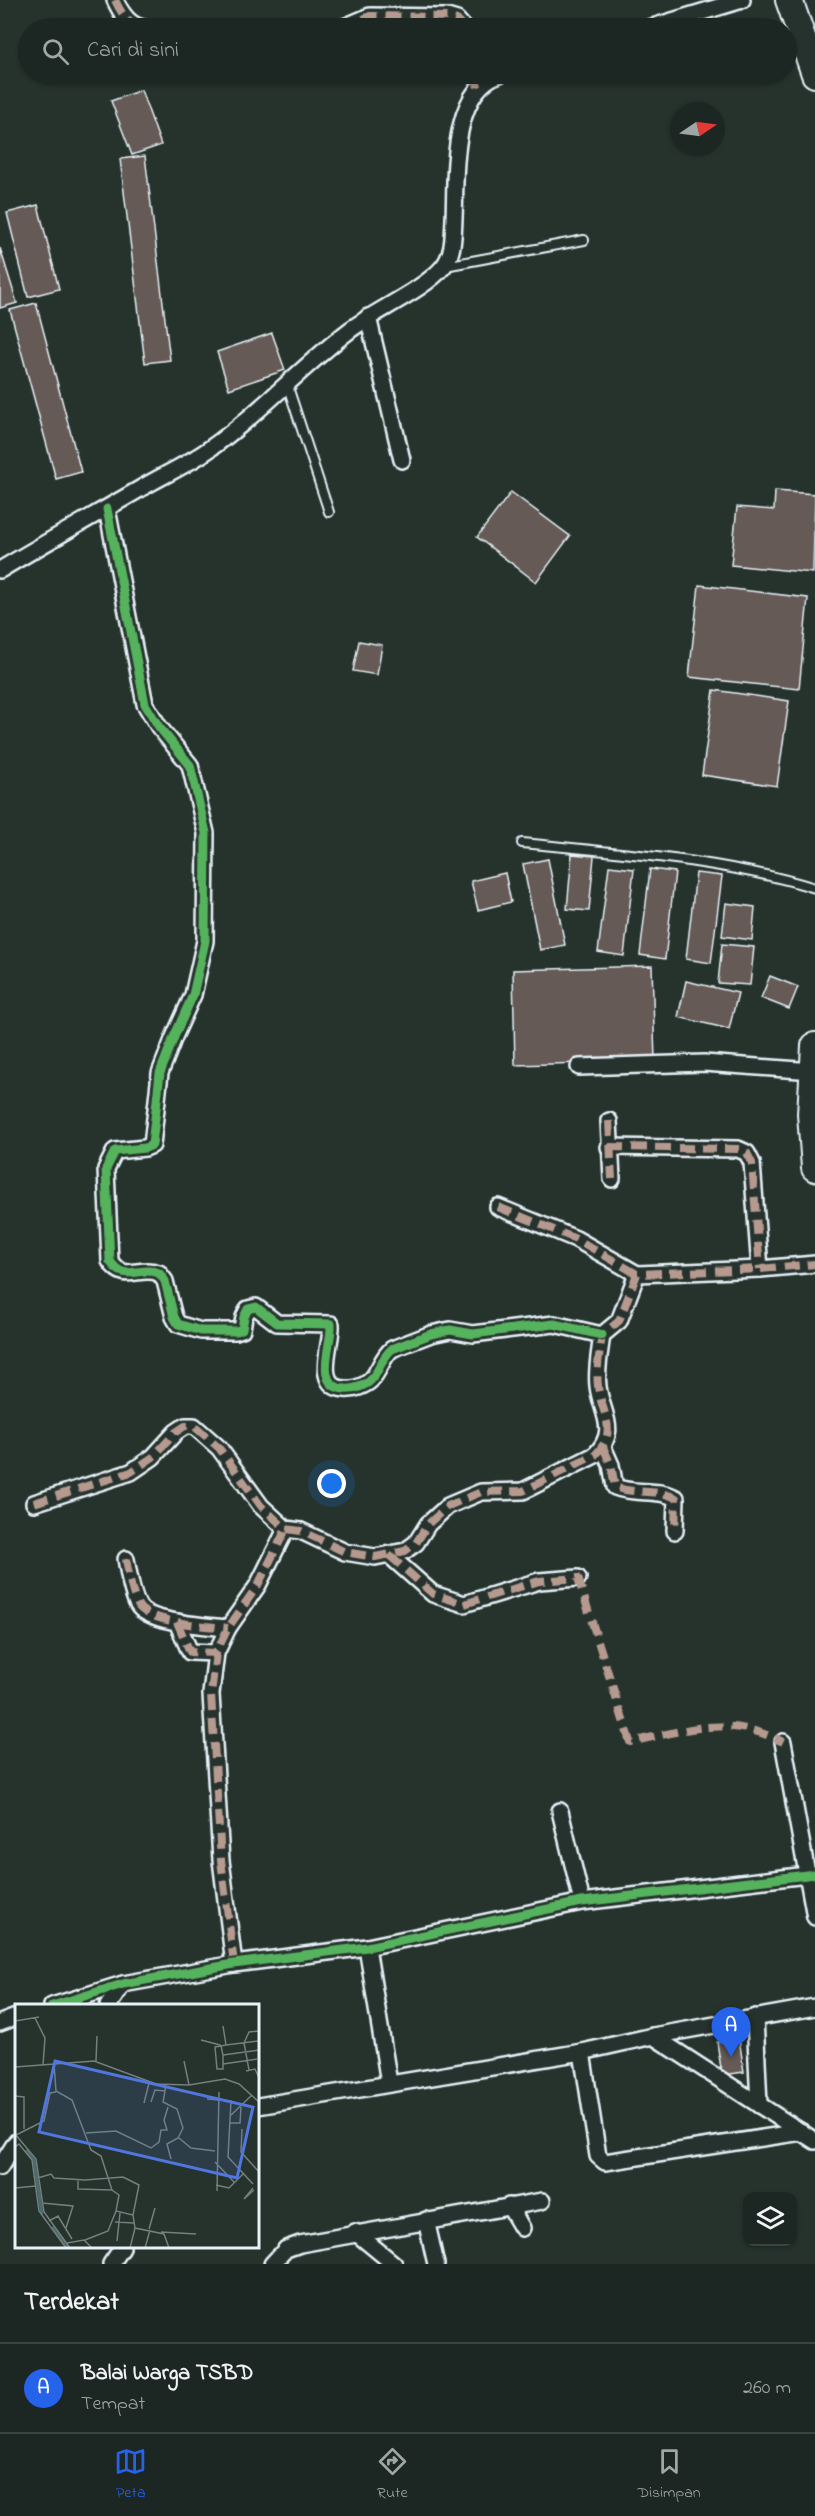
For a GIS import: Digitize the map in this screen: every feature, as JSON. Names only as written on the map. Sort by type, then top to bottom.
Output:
[{"type":"main road","points":[[789,0],[796,18]]},
{"type":"main road","points":[[797,21],[814,65]]},
{"type":"main road","points":[[814,1059],[811,1114],[815,1168]]},
{"type":"street","points":[[115,0],[127,18]]},
{"type":"street","points":[[682,18],[742,0]]},
{"type":"street","points":[[365,18],[370,16],[451,18]]},
{"type":"street","points":[[0,570],[205,452],[238,428],[286,382],[368,316],[432,279],[444,266],[452,246],[458,146],[466,107],[475,84]]},
{"type":"street","points":[[368,316],[402,460]]},
{"type":"street","points":[[106,509],[146,704],[159,727],[190,765],[206,833],[205,941],[193,995],[160,1074],[152,1144],[145,1149],[115,1151],[106,1169],[110,1261],[116,1270],[129,1274],[141,1271],[159,1273],[165,1281],[174,1317],[178,1324],[192,1330],[236,1331],[242,1329],[248,1309],[256,1307],[278,1323],[331,1324],[326,1368],[332,1383],[341,1389],[359,1387],[367,1383],[386,1354],[392,1349],[444,1330],[473,1334],[554,1324],[602,1335]]},
{"type":"street","points":[[579,1067],[814,1059]]},
{"type":"street","points":[[609,1121],[612,1179]]},
{"type":"street","points":[[609,1147],[738,1149],[747,1153],[752,1163],[760,1269]]},
{"type":"street","points":[[498,1206],[576,1239],[637,1274],[760,1269],[815,1264]]},
{"type":"street","points":[[34,1503],[131,1472],[153,1458],[176,1432],[185,1426],[194,1426],[219,1448],[261,1506],[286,1528],[301,1531],[345,1552],[375,1557],[405,1551],[416,1543],[428,1524],[448,1506],[481,1492],[523,1491],[584,1462],[603,1448],[609,1428],[597,1384],[602,1335],[619,1321],[637,1274]]},
{"type":"street","points":[[603,1448],[615,1487],[632,1492],[661,1493],[676,1498],[675,1531]]},
{"type":"street","points":[[234,1964],[221,1860],[211,1694],[216,1653],[228,1628],[258,1585],[286,1528]]},
{"type":"street","points":[[389,1556],[433,1594],[464,1604],[539,1581],[578,1578]]},
{"type":"street","points":[[126,1559],[139,1608],[147,1614],[177,1622],[228,1628]]},
{"type":"street","points":[[177,1622],[190,1652],[216,1653]]},
{"type":"street","points":[[783,1742],[811,1875],[815,1917]]},
{"type":"street","points":[[560,1811],[582,1902]]},
{"type":"street","points":[[58,2004],[123,1984],[234,1964],[367,1947],[582,1902],[811,1875]]},
{"type":"street","points":[[367,1947],[389,2083]]},
{"type":"street","points":[[109,2004],[123,1984]]},
{"type":"street","points":[[260,2106],[582,2052],[653,2036],[815,2007]]},
{"type":"street","points":[[0,2022],[15,2017]]},
{"type":"street","points":[[755,2017],[759,2105]]},
{"type":"street","points":[[653,2036],[808,2137]]},
{"type":"street","points":[[582,2052],[591,2118],[601,2161],[610,2163],[808,2137]]},
{"type":"street","points":[[0,2167],[15,2144]]},
{"type":"street","points":[[272,2264],[279,2254],[293,2246],[355,2232],[542,2201]]},
{"type":"street","points":[[509,2206],[522,2228]]},
{"type":"street","points":[[426,2220],[436,2264]]},
{"type":"street","points":[[355,2232],[394,2264]]},
{"type":"street","points":[[111,2264],[121,2249]]},
{"type":"lane","points":[[444,266],[584,240]]},
{"type":"lane","points":[[286,382],[329,512]]},
{"type":"lane","points":[[522,843],[680,860],[746,870],[815,888]]},
{"type":"building","points":[[141,90],[161,145],[132,155],[111,101]]},
{"type":"building","points":[[145,156],[170,360],[145,363],[120,159]]},
{"type":"building","points":[[38,205],[59,289],[28,297],[7,213]]},
{"type":"building","points":[[0,248],[17,303],[0,308]]},
{"type":"building","points":[[36,303],[81,472],[56,479],[10,310]]},
{"type":"building","points":[[272,333],[285,370],[229,389],[217,352]]},
{"type":"building","points":[[775,491],[815,494],[813,573],[731,565],[737,507],[774,510]]},
{"type":"building","points":[[511,492],[570,536],[536,582],[477,537]]},
{"type":"building","points":[[699,585],[808,598],[799,689],[689,677]]},
{"type":"building","points":[[359,641],[382,645],[377,675],[353,671]]},
{"type":"building","points":[[714,690],[789,701],[777,786],[702,775]]},
{"type":"building","points":[[572,854],[594,856],[589,911],[567,909]]},
{"type":"building","points":[[548,859],[565,945],[540,950],[523,864]]},
{"type":"building","points":[[609,866],[634,869],[624,956],[598,952]]},
{"type":"building","points":[[650,869],[675,872],[665,959],[640,955]]},
{"type":"building","points":[[505,873],[511,902],[478,910],[471,881]]},
{"type":"building","points":[[696,873],[722,876],[711,963],[686,959]]},
{"type":"building","points":[[726,903],[755,907],[752,940],[722,936]]},
{"type":"building","points":[[722,944],[754,947],[750,985],[718,983]]},
{"type":"building","points":[[652,966],[655,1061],[515,1065],[513,970]]},
{"type":"building","points":[[770,976],[798,987],[789,1009],[761,998]]},
{"type":"building","points":[[686,981],[738,993],[729,1029],[678,1017]]},
{"type":"building","points":[[739,2038],[744,2072],[722,2075],[717,2042]]},
{"type":"marked path","points":[[115,0],[126,18]]},
{"type":"marked path","points":[[365,18],[370,16],[450,18]]},
{"type":"marked path","points":[[609,1121],[612,1179]]},
{"type":"marked path","points":[[609,1147],[738,1149],[747,1153],[752,1163],[760,1269]]},
{"type":"marked path","points":[[498,1207],[576,1239],[637,1274]]},
{"type":"marked path","points":[[34,1503],[131,1472],[153,1457],[176,1432],[185,1426],[194,1426],[219,1448],[261,1506],[286,1529],[301,1531],[345,1552],[375,1557],[405,1551],[416,1543],[428,1524],[448,1506],[481,1492],[523,1491],[595,1455],[602,1446],[608,1430],[598,1380],[602,1335],[619,1321],[637,1274],[760,1269],[815,1264]]},
{"type":"marked path","points":[[603,1447],[611,1465],[615,1487],[630,1491],[661,1493],[676,1498],[675,1531]]},
{"type":"marked path","points":[[234,1964],[221,1860],[211,1694],[216,1653],[228,1628],[258,1585],[286,1529]]},
{"type":"marked path","points":[[389,1555],[433,1594],[464,1604],[539,1581],[578,1578],[630,1742],[707,1727],[743,1728],[783,1742]]},
{"type":"marked path","points":[[126,1559],[130,1583],[138,1605],[144,1611],[165,1620],[228,1628]]},
{"type":"marked path","points":[[177,1622],[190,1652],[216,1653]]},
{"type":"cycle path","points":[[107,509],[145,704],[159,727],[190,765],[206,833],[205,941],[193,995],[160,1073],[152,1145],[145,1148],[115,1151],[106,1169],[110,1261],[116,1268],[127,1273],[145,1271],[159,1273],[165,1281],[174,1317],[178,1324],[201,1331],[242,1329],[248,1309],[256,1307],[277,1323],[331,1324],[326,1362],[327,1372],[329,1381],[345,1389],[362,1386],[368,1382],[392,1349],[431,1334],[450,1330],[473,1334],[554,1324],[602,1335]]},
{"type":"cycle path","points":[[58,2004],[123,1984],[234,1964],[367,1947],[582,1902],[815,1874]]},
{"type":"place","name":"Balai Warga TSBD","points":[[731,2057]]}]
